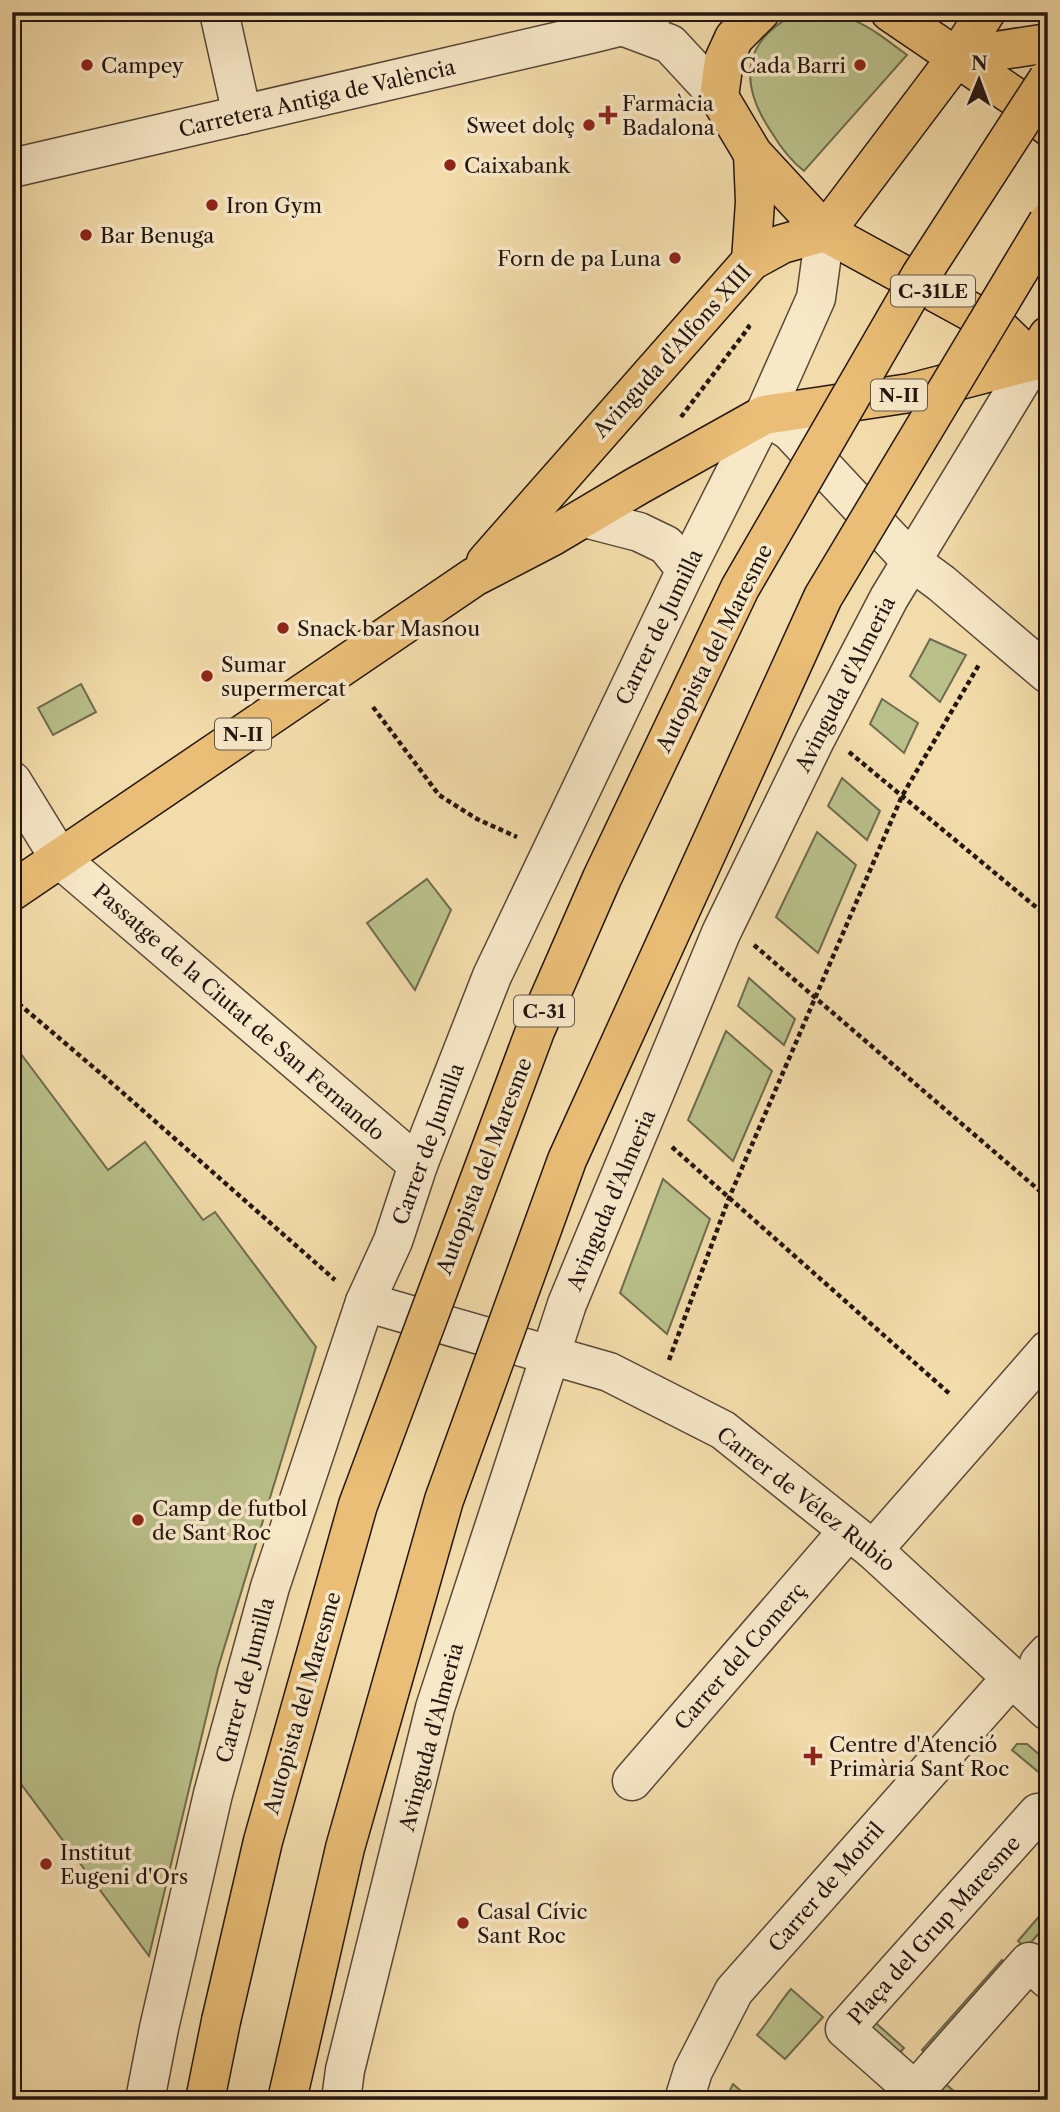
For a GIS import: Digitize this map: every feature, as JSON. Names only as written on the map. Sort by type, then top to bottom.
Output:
[{"type":"main road","points":[[719,97],[724,60],[734,38],[760,12]]},
{"type":"main road","points":[[890,12],[1015,97],[1048,126]]},
{"type":"main road","points":[[825,232],[957,57],[986,12]]},
{"type":"main road","points":[[957,57],[1048,43]]},
{"type":"main road","name":"Autopista del Maresme","points":[[205,2100],[263,1841],[358,1505],[535,1031],[602,878],[740,588],[921,275],[1048,79]]},
{"type":"main road","name":"C-31LE","points":[[719,97],[753,154],[825,232],[997,326],[1043,356]]},
{"type":"main road","points":[[751,261],[755,202],[753,154]]},
{"type":"main road","points":[[287,2100],[345,1848],[444,1500],[567,1160],[823,597],[1048,222]]},
{"type":"main road","name":"Avinguda d'Alfons XIII","points":[[474,577],[751,261],[782,244],[825,232]]},
{"type":"main road","name":"Avinguda d'Alfons XIII","points":[[12,891],[474,577],[585,518],[646,480],[764,415],[909,393],[1043,356]]},
{"type":"street","points":[[219,12],[242,116]]},
{"type":"street","name":"Carretera Antiga de València","points":[[12,168],[242,116],[637,19],[670,44],[719,97]]},
{"type":"street","name":"Carrer de Jumilla","points":[[145,2100],[159,2028],[227,1742],[354,1295],[393,1241],[418,1165],[492,976],[686,570],[764,415],[816,298],[825,232]]},
{"type":"street","name":"Avinguda d'Almeria","points":[[341,2100],[345,2070],[435,1709],[567,1304],[721,933],[815,740],[889,598],[1043,356]]},
{"type":"street","points":[[764,415],[790,432],[911,561],[941,583],[1048,674]]},
{"type":"street","points":[[585,518],[639,532],[666,545],[686,570]]},
{"type":"street","name":"Passatge de la Ciutat de San Fernando","points":[[12,781],[60,859],[418,1165]]},
{"type":"street","name":"Carrer de Vélez Rubio","points":[[354,1295],[529,1350],[609,1371],[723,1430],[860,1540],[1048,1710]]},
{"type":"street","name":"Carrer del Comerç","points":[[632,1781],[860,1540],[1048,1350]]},
{"type":"street","points":[[1048,1653],[1039,1663],[1048,1670]]},
{"type":"street","name":"Carrer de Motril","points":[[684,2100],[693,2071],[734,1991],[998,1693]]},
{"type":"street","name":"Plaça del Grup Maresme","points":[[1048,1822],[1038,1813],[845,2029],[915,2091],[1029,1962],[1048,1979]]},
{"type":"path","name":"Avinguda d'Alfons XIII","points":[[678,421],[748,327],[740,320]]},
{"type":"path","points":[[668,1361],[729,1198],[902,796],[984,656]]},
{"type":"path","points":[[373,707],[439,795],[477,819],[522,840]]},
{"type":"path","points":[[847,750],[1048,918]]},
{"type":"path","points":[[754,945],[1048,1198]]},
{"type":"path","points":[[12,998],[354,1295]]},
{"type":"path","points":[[669,1144],[951,1395]]},
{"type":"green space","points":[[800,12],[833,15],[858,22],[907,55],[804,171],[782,149],[761,115],[750,80],[756,49],[766,35]]},
{"type":"green space","points":[[930,639],[966,655],[940,702],[910,676]]},
{"type":"green space","points":[[81,684],[96,712],[53,735],[38,708]]},
{"type":"green space","points":[[882,699],[918,723],[904,753],[870,724]]},
{"type":"green space","points":[[842,778],[880,811],[867,840],[828,806]]},
{"type":"green space","points":[[817,832],[856,865],[818,953],[776,917]]},
{"type":"green space","points":[[427,879],[451,910],[415,990],[367,923]]},
{"type":"green space","points":[[749,978],[795,1019],[784,1045],[738,1006]]},
{"type":"green space","points":[[726,1031],[772,1071],[733,1161],[688,1120]]},
{"type":"green space","name":"Camp de futbol de Sant Roc","points":[[12,1042],[108,1170],[145,1142],[203,1220],[215,1212],[316,1347],[218,1668],[149,1956],[12,1772]]},
{"type":"green space","points":[[663,1179],[710,1219],[667,1334],[620,1293]]},
{"type":"green space","points":[[1017,1744],[1027,1744],[1048,1762],[1048,1780],[1012,1750]]},
{"type":"green space","points":[[1048,1906],[1048,1923],[1026,1948],[1018,1941]]},
{"type":"green space","points":[[1002,1960],[1010,1967],[930,2058],[922,2050]]},
{"type":"green space","points":[[791,1989],[823,2017],[785,2059],[757,2035]]},
{"type":"green space","points":[[868,2016],[904,2048],[893,2060],[857,2028]]},
{"type":"green space","points":[[940,2079],[964,2100],[940,2100],[930,2091]]},
{"type":"green space","points":[[733,2084],[751,2100],[725,2100]]},
{"type":"place","name":"Campey","points":[[87,65]]},
{"type":"place","name":"Cada Barri","points":[[860,65]]},
{"type":"place","name":"Farmàcia Badalona","points":[[608,115]]},
{"type":"place","name":"Sweet dolç","points":[[589,125]]},
{"type":"place","name":"Caixabank","points":[[450,165]]},
{"type":"place","name":"Iron Gym","points":[[212,205]]},
{"type":"place","name":"Bar Benuga","points":[[86,235]]},
{"type":"place","name":"Forn de pa Luna","points":[[675,258]]},
{"type":"place","name":"Snack bar Masnou","points":[[283,628]]},
{"type":"place","name":"Sumar supermercat","points":[[207,676]]},
{"type":"place","name":"Camp de futbol de Sant Roc","points":[[138,1520]]},
{"type":"place","name":"Centre d'Atenció Primària Sant Roc","points":[[813,1756]]},
{"type":"place","name":"Institut Eugeni d'Ors","points":[[46,1864]]},
{"type":"place","name":"Casal Cívic Sant Roc","points":[[463,1923]]}]
